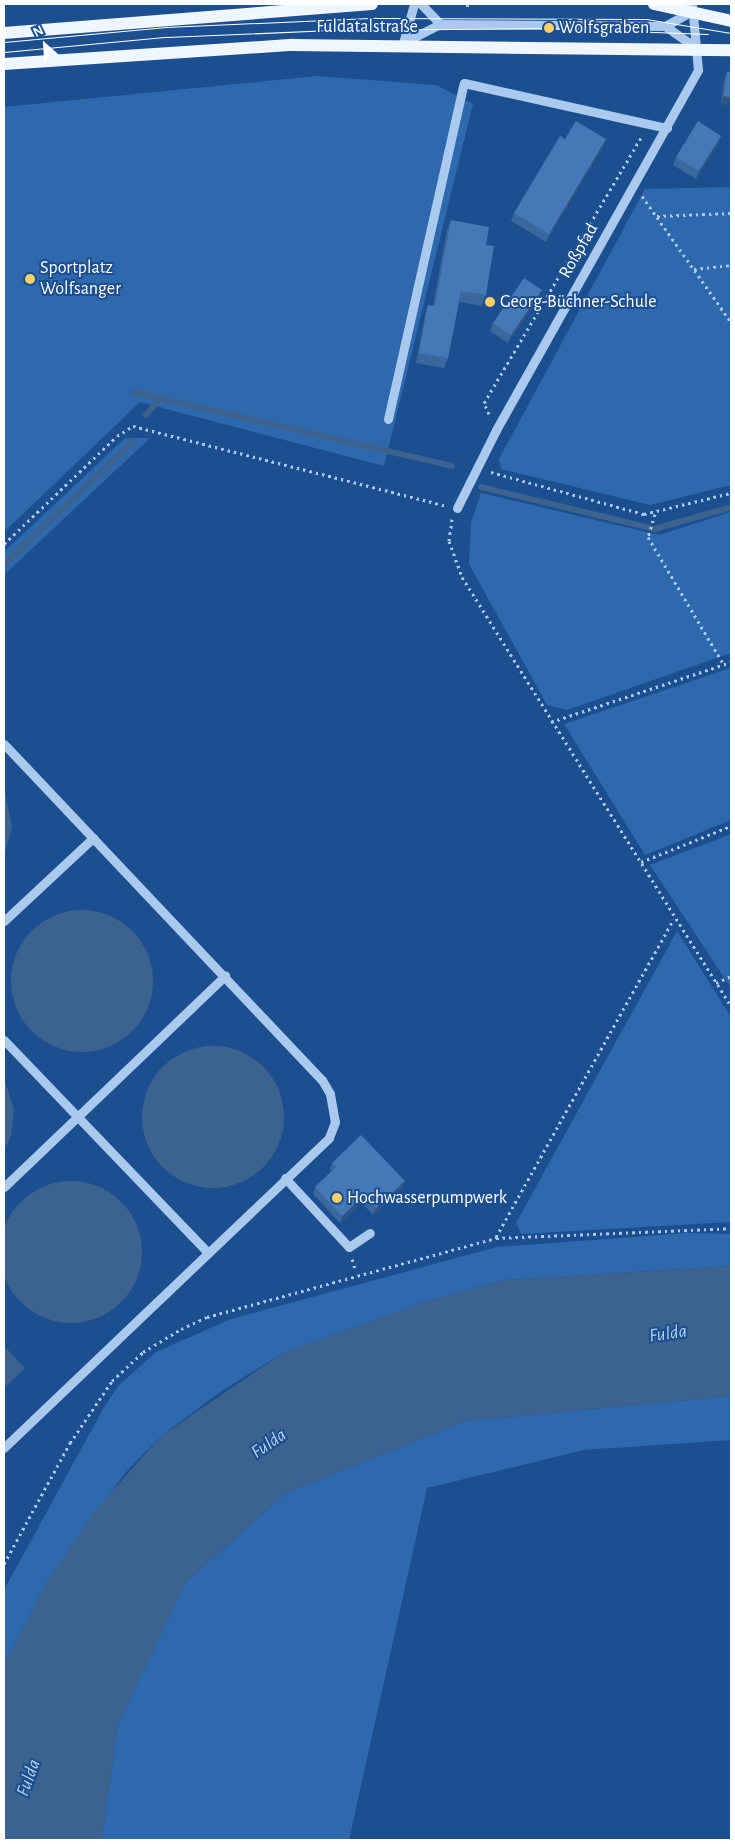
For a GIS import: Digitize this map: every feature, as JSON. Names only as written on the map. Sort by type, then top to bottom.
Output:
[{"type":"main road","name":"Fuldatalstraße","points":[[4,33],[372,4]]},
{"type":"main road","points":[[654,4],[692,7],[731,21]]},
{"type":"main road","name":"Fuldatalstraße","points":[[4,64],[182,49],[403,43],[731,50]]},
{"type":"street","points":[[403,43],[414,4]]},
{"type":"street","points":[[421,4],[440,24]]},
{"type":"street","points":[[665,26],[692,7]]},
{"type":"street","name":"Roßpfad","points":[[457,508],[496,430],[663,138],[698,70],[692,7]]},
{"type":"street","points":[[403,43],[440,24],[665,26],[696,48]]},
{"type":"street","points":[[388,420],[464,83],[667,128]]},
{"type":"street","points":[[4,744],[225,976],[330,1094],[335,1122],[329,1138],[4,1448]]},
{"type":"street","points":[[4,921],[93,838]]},
{"type":"street","points":[[4,1187],[225,976]]},
{"type":"street","points":[[4,1040],[208,1253]]},
{"type":"street","points":[[285,1178],[349,1247],[370,1233]]},
{"type":"path","points":[[466,5],[472,6]]},
{"type":"path","points":[[496,430],[484,403],[637,138],[663,138]]},
{"type":"path","points":[[634,186],[731,322]]},
{"type":"path","points":[[656,216],[731,213]]},
{"type":"path","points":[[693,269],[731,265]]},
{"type":"path","points":[[4,544],[117,436],[133,426],[457,508],[450,524],[453,559],[551,722],[641,862],[674,919],[731,1006]]},
{"type":"path","points":[[477,468],[633,513],[655,514],[731,493]]},
{"type":"path","points":[[655,514],[648,537],[724,665]]},
{"type":"path","points":[[551,722],[731,662]]},
{"type":"path","points":[[641,862],[731,826]]},
{"type":"path","points":[[496,1238],[674,919]]},
{"type":"path","points":[[716,982],[731,976]]},
{"type":"path","points":[[4,1564],[70,1443],[112,1381],[156,1343],[207,1317],[496,1238],[731,1228]]},
{"type":"shaded area","points":[[317,76],[436,85],[473,104],[384,466],[140,402],[4,532],[4,107]]},
{"type":"shaded area","points":[[731,187],[731,485],[650,505],[501,469],[499,459],[645,189]]},
{"type":"shaded area","points":[[125,438],[150,438],[4,575],[4,552]]},
{"type":"shaded area","points":[[481,493],[659,535],[731,512],[731,653],[567,710],[547,705],[469,564],[471,522]]},
{"type":"shaded area","points":[[731,668],[731,820],[645,855],[564,724]]},
{"type":"shaded area","points":[[731,834],[731,988],[650,865]]},
{"type":"shaded area","points":[[677,931],[731,1017],[731,1222],[521,1234],[516,1223]]},
{"type":"shaded area","points":[[687,1233],[731,1234],[731,1266],[504,1280],[424,1302],[283,1353],[223,1390],[161,1436],[125,1473],[46,1583],[4,1665],[4,1590],[103,1409],[118,1386],[156,1352],[231,1319],[497,1247]]},
{"type":"shaded area","points":[[731,1396],[731,1440],[584,1450],[427,1488],[349,1840],[102,1840],[118,1724],[186,1582],[286,1493],[466,1421]]},
{"type":"water","points":[[4,787],[12,827],[4,856]]},
{"type":"water","points":[[82,910],[96,911],[109,915],[122,922],[132,931],[141,941],[148,954],[152,967],[152,995],[148,1008],[141,1021],[132,1031],[122,1040],[109,1047],[96,1051],[82,1052],[68,1051],[55,1047],[42,1040],[32,1031],[23,1021],[16,1008],[12,995],[11,981],[12,967],[16,954],[23,941],[32,931],[42,922],[55,915],[68,911]]},
{"type":"water","points":[[213,1046],[227,1047],[240,1051],[263,1067],[279,1090],[283,1103],[283,1131],[279,1144],[263,1167],[240,1183],[227,1187],[213,1188],[199,1187],[186,1183],[163,1167],[147,1144],[143,1131],[142,1117],[143,1103],[147,1090],[163,1067],[186,1051],[199,1047]]},
{"type":"water","points":[[4,1079],[14,1109],[11,1136],[4,1150]]},
{"type":"water","points":[[71,1181],[85,1182],[98,1187],[110,1193],[121,1202],[130,1213],[136,1225],[141,1238],[141,1266],[136,1279],[130,1291],[121,1302],[110,1311],[98,1317],[85,1322],[71,1323],[57,1322],[44,1317],[32,1311],[21,1302],[12,1291],[6,1279],[1,1266],[0,1252],[1,1238],[6,1225],[12,1213],[21,1202],[32,1193],[44,1187],[57,1182]]},
{"type":"water","name":"Fulda","points":[[731,1266],[731,1396],[466,1421],[286,1493],[186,1582],[118,1724],[102,1840],[4,1840],[4,1665],[46,1583],[94,1512],[161,1436],[283,1353],[424,1302],[504,1280]]},
{"type":"water","points":[[4,1346],[25,1368],[4,1388]]},
{"type":"building","points":[[727,72],[731,72],[731,97],[724,96]]},
{"type":"building","points":[[576,121],[606,139],[549,234],[514,213],[560,136],[565,139]]},
{"type":"building","points":[[698,121],[721,136],[699,171],[676,157]]},
{"type":"building","points":[[451,220],[489,227],[486,245],[494,246],[486,295],[461,291],[448,358],[419,353],[428,305],[435,306]]},
{"type":"building","points":[[524,278],[542,290],[511,335],[493,323]]},
{"type":"building","points":[[361,1135],[405,1181],[376,1208],[363,1196],[342,1216],[315,1187],[336,1167],[332,1163]]},
{"type":"waterway","points":[[134,392],[451,466]]},
{"type":"waterway","points":[[146,415],[160,399]]},
{"type":"waterway","points":[[4,564],[133,442]]},
{"type":"waterway","points":[[481,487],[655,529],[731,507]]},
{"type":"tram line","points":[[4,42],[166,27],[376,18],[646,19],[731,33]]},
{"type":"tram line","points":[[4,52],[167,37],[332,30],[549,28],[708,34]]},
{"type":"place","name":"Wolfsgraben","points":[[549,28]]},
{"type":"place","name":"Sportplatz Wolfsanger","points":[[30,279]]},
{"type":"place","name":"Georg-Büchner-Schule","points":[[490,302]]},
{"type":"place","name":"Hochwasserpumpwerk","points":[[337,1198]]}]
